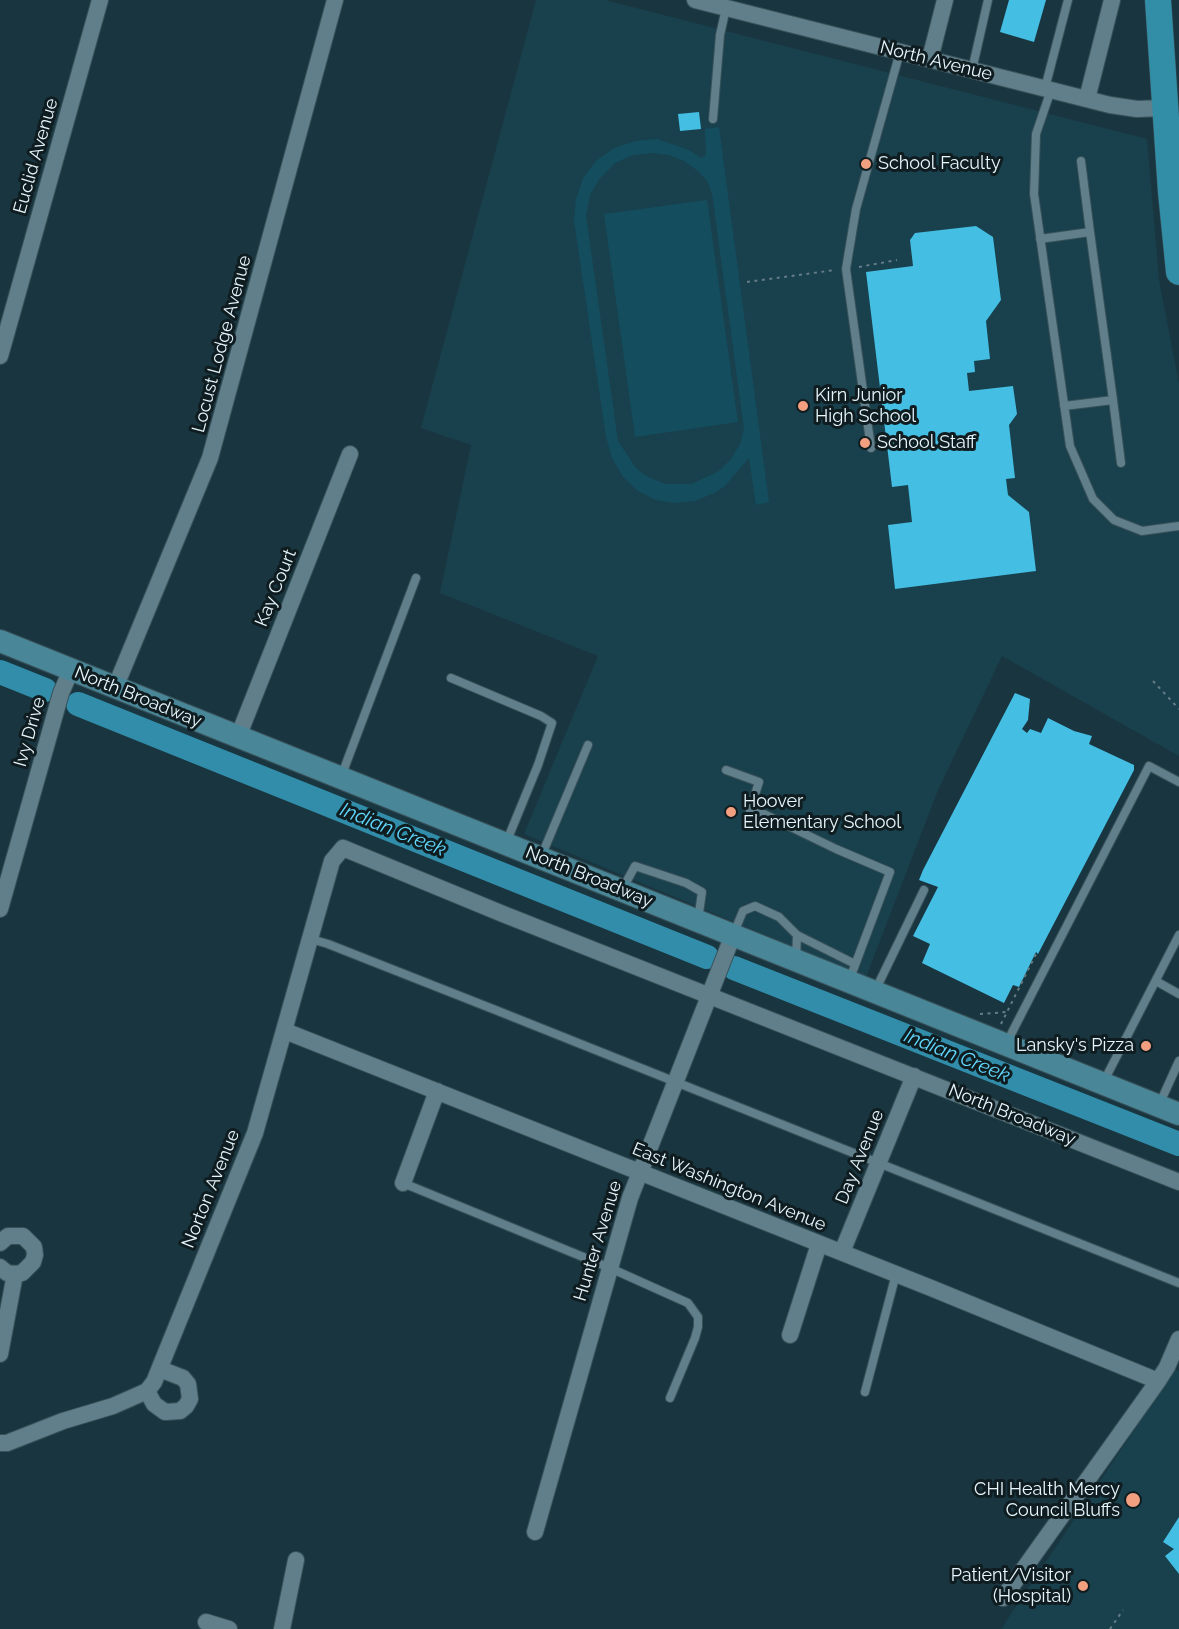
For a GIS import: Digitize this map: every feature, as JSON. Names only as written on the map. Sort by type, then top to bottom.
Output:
[{"type":"main road","points":[[1158,0],[1172,107],[1171,192],[1179,272]]},
{"type":"main road","name":"North Broadway","points":[[0,641],[796,960],[852,973],[875,992],[1003,1035],[1103,1083],[1169,1109]]},
{"type":"street","name":"Euclid Avenue","points":[[0,354],[100,0]]},
{"type":"street","name":"Locust Lodge Avenue","points":[[115,688],[210,458],[335,0]]},
{"type":"street","name":"North Avenue","points":[[695,0],[1126,108],[1172,107]]},
{"type":"street","points":[[930,59],[945,0]]},
{"type":"street","points":[[1087,99],[1113,0]]},
{"type":"street","name":"Kay Court","points":[[238,737],[350,454]]},
{"type":"street","name":"Ivy Drive","points":[[0,909],[61,693],[71,670]]},
{"type":"street","name":"Norton Avenue","points":[[147,1391],[160,1369],[255,1133],[332,861],[343,848]]},
{"type":"street","name":"North Broadway","points":[[343,848],[1179,1182]]},
{"type":"street","name":"Hunter Avenue","points":[[535,1532],[624,1214],[733,935]]},
{"type":"street","name":"East Washington Avenue","points":[[285,1031],[842,1252],[1158,1381]]},
{"type":"street","name":"Day Avenue","points":[[842,1252],[914,1076]]},
{"type":"street","points":[[403,1183],[438,1091]]},
{"type":"street","points":[[0,1243],[8,1236],[16,1235],[23,1236],[34,1247],[33,1263],[29,1269],[7,1271],[0,1354]]},
{"type":"street","points":[[790,1335],[819,1244]]},
{"type":"street","points":[[1003,1598],[1158,1381],[1179,1339]]},
{"type":"street","points":[[0,1443],[7,1443],[63,1421],[113,1406],[147,1391],[154,1404],[165,1413],[180,1411],[186,1406],[191,1392],[188,1384],[183,1378],[160,1369]]},
{"type":"street","points":[[282,1629],[296,1560]]},
{"type":"street","points":[[206,1622],[229,1629]]},
{"type":"lane","points":[[972,70],[988,0]]},
{"type":"lane","points":[[1068,0],[1036,134],[1034,194],[1070,446],[1093,499],[1114,520],[1142,531],[1179,526]]},
{"type":"lane","points":[[713,119],[720,35],[726,8]]},
{"type":"lane","points":[[871,447],[846,269],[856,209],[900,52]]},
{"type":"lane","points":[[1081,161],[1121,463]]},
{"type":"lane","points":[[1040,239],[1090,231]]},
{"type":"lane","points":[[1064,406],[1113,400]]},
{"type":"lane","points":[[340,778],[416,578]]},
{"type":"lane","points":[[451,678],[542,716],[552,723],[538,765],[506,844]]},
{"type":"lane","points":[[540,858],[588,745]]},
{"type":"lane","points":[[1003,1035],[1149,766],[1179,782]]},
{"type":"lane","points":[[726,770],[759,782],[750,810],[764,813],[836,849],[890,872],[852,973],[797,935],[779,917],[755,906],[743,911],[733,935]]},
{"type":"lane","points":[[621,890],[634,866],[686,883],[702,892],[697,921]]},
{"type":"lane","points":[[875,992],[924,890]]},
{"type":"lane","points":[[796,960],[797,935]]},
{"type":"lane","points":[[1103,1083],[1179,935]]},
{"type":"lane","points":[[311,939],[445,990],[1179,1283]]},
{"type":"lane","points":[[1156,981],[1179,994]]},
{"type":"lane","points":[[1169,1109],[1179,1061]]},
{"type":"lane","points":[[403,1183],[610,1268],[688,1303],[698,1317],[696,1338],[670,1398]]},
{"type":"lane","points":[[865,1392],[896,1274]]},
{"type":"path","points":[[747,282],[897,260]]},
{"type":"path","points":[[1153,681],[1179,709]]},
{"type":"path","points":[[1003,1035],[1007,1012],[1036,954]]},
{"type":"path","points":[[971,1015],[1007,1012]]},
{"type":"path","points":[[1110,1629],[1123,1610]]},
{"type":"shaded area","name":"Kirn Junior High School","points":[[536,0],[605,0],[1147,139],[1159,280],[1179,384],[1179,756],[1002,656],[938,790],[866,977],[524,834],[598,656],[440,593],[471,445],[421,428]]},
{"type":"shaded area","points":[[719,127],[769,502],[756,505],[749,458],[724,487],[695,501],[674,503],[656,500],[638,491],[623,477],[612,458],[606,437],[574,221],[576,199],[583,178],[596,161],[614,148],[635,141],[657,139],[689,150],[701,158],[706,155],[705,129]],"holes":[[[653,153],[669,155],[684,161],[698,171],[707,181],[712,193],[744,429],[740,444],[731,459],[719,471],[692,484],[666,484],[648,477],[636,468],[618,441],[586,216],[590,195],[600,178],[615,163],[633,155]]]},
{"type":"shaded area","points":[[707,200],[738,422],[635,437],[604,214]]},
{"type":"shaded area","name":"CHI Health Mercy Council Bluffs","points":[[1175,1369],[1179,1371],[1179,1629],[1001,1629]]},
{"type":"building","points":[[1009,0],[1046,0],[1034,42],[1000,32]]},
{"type":"building","points":[[699,112],[701,129],[680,131],[678,114]]},
{"type":"building","name":"Kirn Junior High School","points":[[976,226],[993,237],[1001,300],[986,321],[990,359],[974,361],[975,372],[967,373],[969,391],[1013,386],[1017,414],[1009,425],[1015,478],[1006,479],[1008,495],[1029,512],[1036,571],[895,589],[888,525],[912,522],[908,485],[892,487],[866,272],[913,266],[910,240],[915,233]]},
{"type":"building","points":[[1015,693],[1030,699],[1028,720],[1022,729],[1027,733],[1030,729],[1041,733],[1048,718],[1074,731],[1092,736],[1089,744],[1134,765],[1134,770],[1038,954],[1036,952],[1019,987],[1013,985],[1004,1003],[922,963],[930,944],[913,936],[938,887],[919,880],[923,870]]},
{"type":"building","points":[[1179,1517],[1179,1574],[1165,1556],[1174,1549],[1163,1542]]},
{"type":"waterway","name":"Indian Creek","points":[[0,672],[45,690]]},
{"type":"waterway","name":"Indian Creek","points":[[78,704],[707,957]]},
{"type":"waterway","name":"Indian Creek","points":[[734,968],[1179,1144]]},
{"type":"place","name":"School Faculty","points":[[866,164]]},
{"type":"place","name":"Kirn Junior High School","points":[[803,406]]},
{"type":"place","name":"School Staff","points":[[865,443]]},
{"type":"place","name":"Hoover Elementary School","points":[[731,812]]},
{"type":"place","name":"Lansky's Pizza","points":[[1146,1046]]},
{"type":"place","name":"CHI Health Mercy Council Bluffs","points":[[1133,1500]]},
{"type":"place","name":"Patient/Visitor (Hospital)","points":[[1083,1586]]}]
